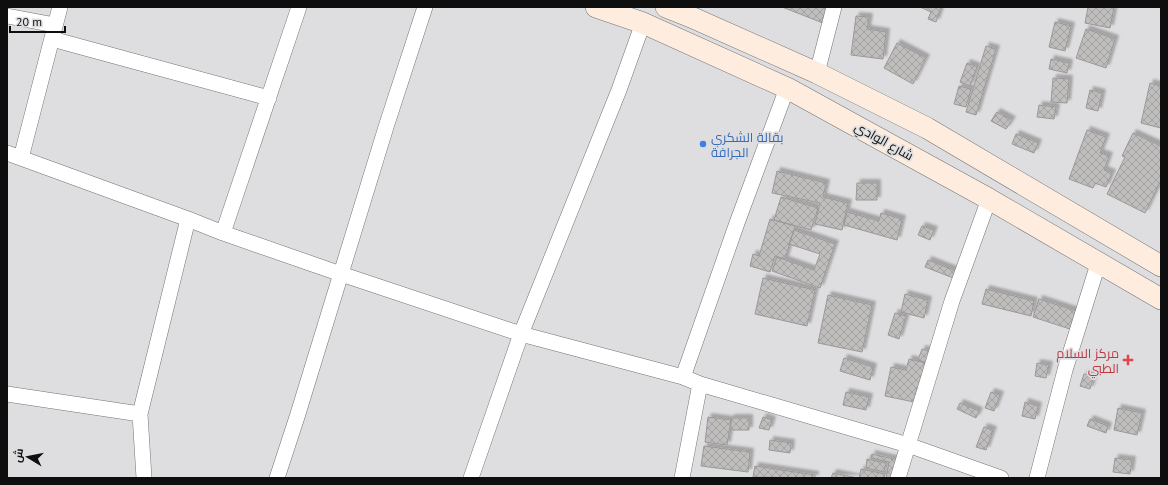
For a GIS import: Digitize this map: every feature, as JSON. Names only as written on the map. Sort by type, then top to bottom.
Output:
[{"type":"main road","name":"شارع الوادي","points":[[596,7],[643,23],[787,88],[989,199],[1098,264],[1161,299]]},
{"type":"main road","points":[[666,7],[692,12],[927,128],[1161,266]]},
{"type":"street","points":[[60,7],[54,32],[14,156],[223,233],[521,334],[682,377],[700,384],[908,445],[1001,478]]},
{"type":"street","points":[[223,233],[299,7]]},
{"type":"street","points":[[277,478],[386,127],[425,7]]},
{"type":"street","points":[[818,73],[834,7]]},
{"type":"street","points":[[7,16],[54,32],[269,98]]},
{"type":"street","points":[[471,478],[521,334],[616,97],[643,23]]},
{"type":"street","points":[[682,377],[736,224],[787,88]]},
{"type":"street","points":[[898,478],[952,301],[989,199]]},
{"type":"street","points":[[144,478],[140,414],[188,219]]},
{"type":"street","points":[[1037,478],[1065,370],[1098,264]]},
{"type":"street","points":[[682,478],[700,384]]},
{"type":"street","points":[[7,394],[140,414]]},
{"type":"building","points":[[782,7],[831,7],[828,25]]},
{"type":"building","points":[[920,7],[941,7],[936,22],[928,19],[931,12]]},
{"type":"building","points":[[1088,7],[1114,7],[1110,28],[1085,23]]},
{"type":"building","points":[[856,16],[869,17],[867,29],[886,32],[883,59],[851,55]]},
{"type":"building","points":[[1055,22],[1071,26],[1065,51],[1049,47]]},
{"type":"building","points":[[1086,29],[1115,39],[1106,68],[1076,58]]},
{"type":"building","points":[[897,43],[926,58],[913,84],[884,68]]},
{"type":"building","points":[[986,46],[996,49],[976,115],[966,112]]},
{"type":"building","points":[[1051,59],[1069,63],[1067,73],[1049,69]]},
{"type":"building","points":[[967,63],[977,67],[970,86],[960,82]]},
{"type":"building","points":[[1053,78],[1069,79],[1067,103],[1051,102]]},
{"type":"building","points":[[1150,83],[1161,86],[1161,128],[1141,123]]},
{"type":"building","points":[[959,86],[971,89],[966,107],[954,104]]},
{"type":"building","points":[[1090,90],[1102,93],[1098,111],[1086,108]]},
{"type":"building","points":[[1039,105],[1056,107],[1054,119],[1037,117]]},
{"type":"building","points":[[997,112],[1012,120],[1006,129],[991,121]]},
{"type":"building","points":[[1087,130],[1106,137],[1100,153],[1109,156],[1104,170],[1112,173],[1106,187],[1095,183],[1093,188],[1069,179]]},
{"type":"building","points":[[1133,133],[1161,146],[1161,180],[1145,213],[1107,194],[1125,157],[1122,156]]},
{"type":"building","points":[[1016,134],[1038,143],[1034,153],[1012,144]]},
{"type":"building","points":[[777,171],[826,183],[823,197],[848,203],[842,230],[815,224],[820,203],[772,193]]},
{"type":"building","points":[[857,183],[877,183],[877,200],[856,200]]},
{"type":"building","points":[[781,197],[818,208],[811,230],[774,220]]},
{"type":"building","points":[[847,212],[879,221],[881,213],[902,219],[897,240],[844,225]]},
{"type":"building","points":[[770,219],[795,226],[785,259],[775,256],[770,272],[750,266],[753,254],[759,256]]},
{"type":"building","points":[[922,226],[934,230],[930,240],[918,235]]},
{"type":"building","points":[[794,230],[835,244],[820,288],[772,271],[777,257],[814,270],[820,254],[789,244]]},
{"type":"building","points":[[928,260],[959,272],[956,279],[925,267]]},
{"type":"building","points":[[763,278],[815,290],[807,326],[755,314]]},
{"type":"building","points":[[986,289],[1034,301],[1031,316],[982,304]]},
{"type":"building","points":[[905,294],[928,300],[924,318],[901,312]]},
{"type":"building","points":[[828,295],[872,305],[862,352],[818,343]]},
{"type":"building","points":[[1039,299],[1085,314],[1079,332],[1033,317]]},
{"type":"building","points":[[895,313],[906,316],[899,339],[888,335]]},
{"type":"building","points":[[922,349],[932,352],[928,363],[918,360]]},
{"type":"building","points":[[844,358],[873,367],[870,380],[840,371]]},
{"type":"building","points":[[909,359],[926,363],[920,389],[917,388],[914,402],[885,396],[891,367],[906,370]]},
{"type":"building","points":[[1037,363],[1049,365],[1046,378],[1035,376]]},
{"type":"building","points":[[1084,374],[1094,376],[1090,389],[1080,386]]},
{"type":"building","points":[[846,392],[869,397],[866,410],[843,405]]},
{"type":"building","points":[[991,392],[1000,395],[994,411],[985,408]]},
{"type":"building","points":[[1025,402],[1038,406],[1035,419],[1022,416]]},
{"type":"building","points":[[960,403],[979,411],[976,418],[957,409]]},
{"type":"building","points":[[1118,408],[1142,413],[1137,435],[1114,430]]},
{"type":"building","points":[[708,417],[731,420],[727,445],[705,442]]},
{"type":"building","points":[[763,417],[772,420],[769,430],[759,428]]},
{"type":"building","points":[[731,418],[749,418],[749,430],[731,430]]},
{"type":"building","points":[[1090,419],[1108,426],[1106,433],[1087,426]]},
{"type":"building","points":[[984,427],[993,430],[986,450],[976,447]]},
{"type":"building","points":[[770,440],[791,443],[790,453],[769,450]]},
{"type":"building","points":[[704,446],[750,452],[748,472],[701,466]]},
{"type":"building","points":[[872,454],[902,461],[898,478],[886,478],[889,462],[871,458]]},
{"type":"building","points":[[1115,458],[1132,460],[1130,474],[1113,472]]},
{"type":"building","points":[[867,459],[886,463],[884,472],[866,468]]},
{"type":"building","points":[[755,466],[815,475],[815,478],[753,477]]},
{"type":"building","points":[[861,469],[885,474],[884,478],[859,478]]},
{"type":"building","points":[[833,473],[858,478],[831,478]]},
{"type":"place","name":"بقالة الشكري الجرافة","points":[[703,144]]},
{"type":"place","name":"مركز السلام الطبي","points":[[1128,360]]}]
